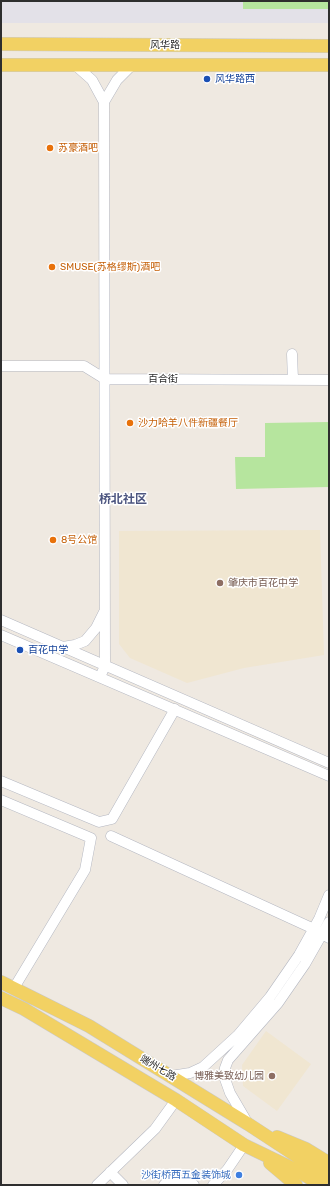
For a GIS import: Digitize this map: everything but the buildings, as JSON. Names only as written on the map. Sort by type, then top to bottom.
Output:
[{"type":"main road","name":"风华路","points":[[1,44],[329,46]]},
{"type":"main road","name":"风华路","points":[[1,65],[329,65]]},
{"type":"main road","name":"端州七路","points":[[1,982],[88,1026],[248,1124],[329,1177]]},
{"type":"main road","name":"端州七路","points":[[1,998],[24,1009],[176,1100],[250,1148],[300,1172],[321,1185]]},
{"type":"main road","points":[[248,1124],[306,1150],[329,1163]]},
{"type":"main road","points":[[250,1148],[296,1185]]},
{"type":"street","points":[[75,65],[92,80],[104,102],[105,666],[100,677]]},
{"type":"street","points":[[104,102],[117,80],[132,65]]},
{"type":"street","points":[[292,354],[293,380]]},
{"type":"street","points":[[1,366],[84,366],[105,379]]},
{"type":"street","name":"百合街","points":[[105,379],[329,380]]},
{"type":"street","points":[[62,647],[75,645],[85,641],[96,628],[105,610]]},
{"type":"street","points":[[1,620],[329,763]]},
{"type":"street","points":[[1,635],[329,776]]},
{"type":"street","points":[[1,781],[99,822],[112,819],[176,710]]},
{"type":"street","points":[[1,800],[91,838],[85,870],[14,988]]},
{"type":"street","points":[[111,836],[322,934]]},
{"type":"street","points":[[171,1076],[190,1073],[203,1067],[238,1035],[270,997],[299,955],[322,934],[329,895]]},
{"type":"street","points":[[248,1124],[230,1093],[225,1079],[225,1068],[228,1060],[278,1004],[305,964],[329,922]]},
{"type":"street","points":[[97,1185],[155,1129],[176,1100]]},
{"type":"street","points":[[213,1185],[250,1148]]},
{"type":"street","points":[[110,1172],[123,1185]]},
{"type":"street","points":[[164,1185],[167,1182],[187,1180],[194,1185]]},
{"type":"shaded area","points":[[1,1],[329,1],[329,23],[1,23]]},
{"type":"shaded area","name":"肇庆市百花中学","points":[[320,530],[324,655],[244,668],[187,683],[130,658],[119,644],[119,531]]},
{"type":"shaded area","name":"博雅美致幼儿园","points":[[266,1031],[311,1064],[277,1111],[243,1086],[242,1065]]},
{"type":"green space","points":[[243,1],[329,1],[329,9],[243,9]]},
{"type":"green space","points":[[329,422],[329,487],[236,489],[235,457],[265,457],[265,423]]},
{"type":"place","name":"风华路西","points":[[207,79]]},
{"type":"place","name":"苏豪酒吧","points":[[50,148]]},
{"type":"place","name":"SMUSE(苏格缪斯)酒吧","points":[[52,267]]},
{"type":"place","name":"沙力哈羊八件新疆餐厅","points":[[130,423]]},
{"type":"place","name":"8号公馆","points":[[53,540]]},
{"type":"place","name":"肇庆市百花中学","points":[[220,583]]},
{"type":"place","name":"百花中学","points":[[20,650]]},
{"type":"place","name":"博雅美致幼儿园","points":[[272,1076]]},
{"type":"place","name":"沙街桥西五金装饰城","points":[[239,1175]]},
{"type":"district","name":"桥北社区","points":[[123,500]]}]
